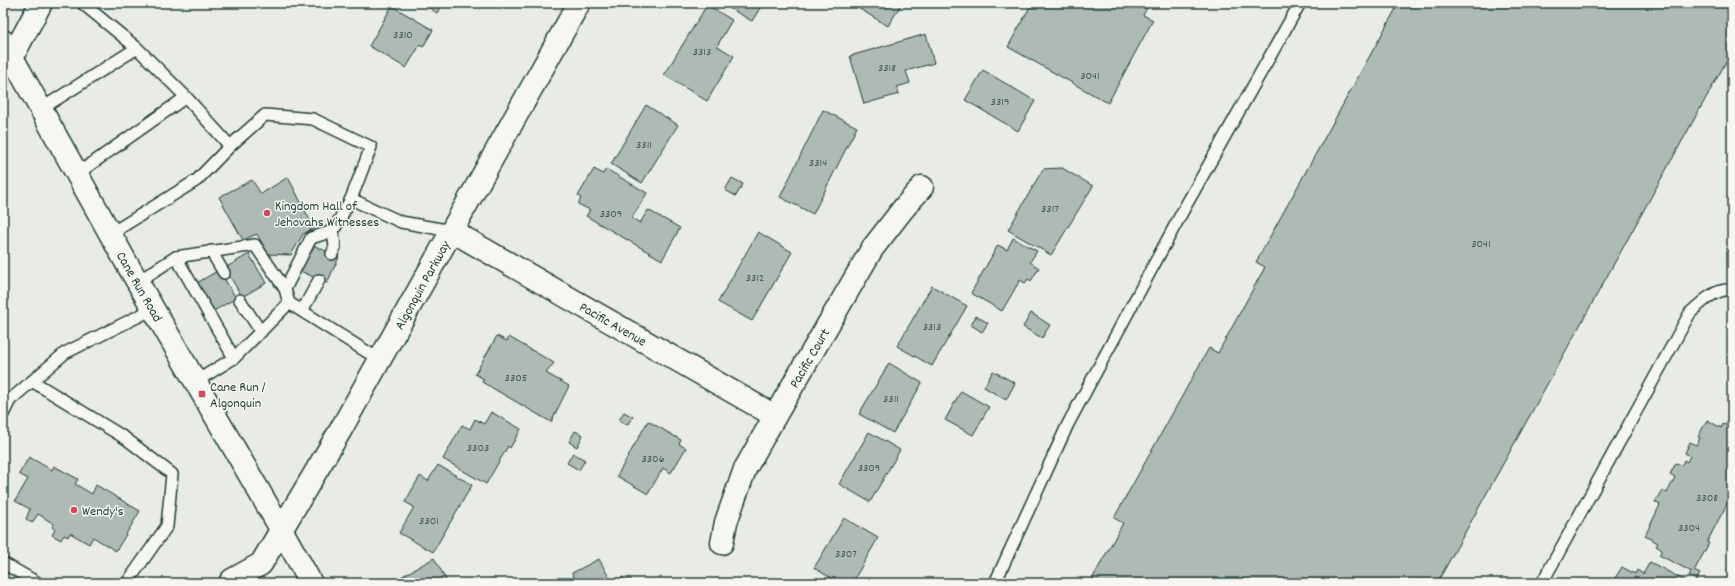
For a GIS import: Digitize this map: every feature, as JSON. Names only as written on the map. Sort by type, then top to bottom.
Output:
[{"type":"main road","points":[[7,49],[41,3]]},
{"type":"main road","name":"Algonquin Parkway","points":[[230,583],[232,580],[263,574],[281,529],[380,360],[578,3]]},
{"type":"main road","name":"Cane Run Road","points":[[7,49],[152,309],[312,583]]},
{"type":"main road","name":"Pacific Court","points":[[722,542],[726,522],[746,469],[775,416],[872,249],[902,209],[922,187]]},
{"type":"main road","name":"Pacific Avenue","points":[[452,231],[775,416]]},
{"type":"lane","points":[[82,3],[137,48],[186,97],[230,146]]},
{"type":"lane","points":[[994,583],[1068,424],[1185,207],[1300,3]]},
{"type":"lane","points":[[41,109],[137,48]]},
{"type":"lane","points":[[77,174],[186,97]]},
{"type":"lane","points":[[110,234],[197,180],[230,146],[265,115],[313,119],[371,148],[351,199],[333,231],[334,247],[332,254]]},
{"type":"lane","points":[[351,199],[401,222],[452,231]]},
{"type":"lane","points":[[286,289],[311,238],[333,231]]},
{"type":"lane","points":[[137,282],[176,257],[255,245],[286,289],[289,303],[380,360]]},
{"type":"lane","points":[[211,251],[224,273]]},
{"type":"lane","points":[[176,257],[234,358]]},
{"type":"lane","points":[[302,311],[319,280]]},
{"type":"lane","points":[[1542,583],[1690,313],[1708,297],[1727,289],[1732,290]]},
{"type":"lane","points":[[240,300],[261,332]]},
{"type":"lane","points":[[195,382],[234,358],[289,303]]},
{"type":"lane","points":[[3,414],[10,400],[66,353],[152,309]]},
{"type":"lane","points":[[32,382],[125,438],[172,474],[167,526],[127,583]]},
{"type":"lane","points":[[3,563],[38,583]]},
{"type":"building","points":[[422,3],[443,3],[437,13]]},
{"type":"building","points":[[725,3],[763,3],[752,21],[724,5]]},
{"type":"building","points":[[854,3],[902,3],[888,26],[853,5]]},
{"type":"building","points":[[1032,3],[1150,3],[1143,15],[1153,20],[1108,103],[1008,47]]},
{"type":"building","points":[[1399,3],[1732,3],[1732,51],[1437,583],[1090,583],[1123,523],[1114,518],[1209,348],[1218,353],[1265,267],[1256,262]]},
{"type":"building","points":[[707,5],[732,20],[717,46],[734,56],[707,101],[664,75]]},
{"type":"building","points":[[392,6],[433,30],[423,47],[420,45],[406,68],[369,46]]},
{"type":"building","points":[[926,34],[934,63],[906,71],[910,83],[897,87],[899,94],[864,104],[850,56]]},
{"type":"building","points":[[983,70],[1035,101],[1018,131],[965,100]]},
{"type":"building","points":[[646,105],[678,125],[642,183],[611,164]]},
{"type":"building","points":[[823,110],[857,127],[813,214],[780,197]]},
{"type":"building","points":[[1062,168],[1093,186],[1051,255],[1008,230],[1043,169]]},
{"type":"building","points":[[594,169],[603,174],[606,169],[647,193],[632,218],[640,223],[648,210],[680,228],[662,260],[586,216],[590,210],[578,204],[581,198],[578,196]]},
{"type":"building","name":"Kingdom Hall of Jehovahs Witnesses","points":[[288,177],[314,228],[303,234],[291,255],[268,254],[257,234],[243,240],[219,197],[252,180],[261,194]]},
{"type":"building","points":[[732,178],[743,184],[736,196],[725,190]]},
{"type":"building","points":[[758,232],[792,252],[752,321],[718,302]]},
{"type":"building","points":[[1013,238],[1037,251],[1030,262],[1039,268],[1031,281],[1028,279],[1025,283],[1020,280],[1002,311],[971,293],[998,245],[1007,250]]},
{"type":"building","points":[[313,245],[339,257],[327,283],[300,271]]},
{"type":"building","points":[[249,254],[266,283],[242,297],[225,268]]},
{"type":"building","points":[[219,270],[236,298],[212,312],[195,284]]},
{"type":"building","points":[[932,286],[967,306],[932,366],[897,346]]},
{"type":"building","points":[[1031,313],[1050,325],[1042,338],[1023,327]]},
{"type":"building","points":[[976,316],[988,323],[982,332],[971,325]]},
{"type":"building","points":[[497,336],[507,341],[509,337],[554,363],[546,373],[569,386],[551,422],[482,382],[484,379],[475,374]]},
{"type":"building","points":[[889,363],[922,383],[893,433],[859,414]]},
{"type":"building","points":[[993,371],[1015,383],[1006,400],[984,387]]},
{"type":"building","points":[[961,391],[989,407],[973,435],[945,420]]},
{"type":"building","points":[[491,412],[521,429],[510,448],[508,446],[486,484],[443,459],[462,425],[470,429],[475,419],[484,424]]},
{"type":"building","points":[[624,412],[633,417],[627,425],[619,420]]},
{"type":"building","points":[[1707,420],[1721,428],[1723,424],[1730,427],[1732,424],[1732,494],[1694,571],[1700,574],[1696,580],[1689,576],[1692,572],[1659,555],[1662,550],[1656,546],[1658,543],[1645,536],[1660,505],[1655,502],[1662,490],[1667,493],[1675,477],[1670,474],[1676,463],[1682,465],[1684,460],[1687,462],[1690,456],[1685,453],[1690,442],[1696,445],[1700,438],[1698,437]]},
{"type":"building","points":[[648,421],[681,440],[679,444],[686,448],[671,473],[663,468],[648,494],[617,476]]},
{"type":"building","points":[[575,431],[583,435],[577,447],[569,442]]},
{"type":"building","points":[[869,432],[900,450],[870,502],[839,484]]},
{"type":"building","points":[[573,453],[585,460],[579,470],[567,463]]},
{"type":"building","points":[[29,457],[52,470],[54,466],[78,479],[75,484],[92,494],[96,485],[140,511],[116,551],[93,537],[89,544],[70,533],[68,537],[64,535],[61,540],[52,535],[55,530],[52,527],[54,524],[38,514],[32,523],[26,519],[30,509],[15,501],[28,479],[19,474]]},
{"type":"building","points":[[438,465],[472,485],[433,552],[399,533],[414,507],[405,502],[420,476],[428,481]]},
{"type":"building","points":[[844,518],[878,538],[852,583],[840,583],[814,568]]},
{"type":"building","points":[[434,558],[448,583],[402,583],[399,578]]},
{"type":"building","points":[[599,559],[612,583],[577,583],[572,573]]},
{"type":"building","points":[[1650,562],[1684,580],[1682,583],[1612,583],[1622,567],[1635,574],[1637,570],[1643,574]]},
{"type":"building","points":[[623,577],[624,581],[630,578],[633,583],[613,583]]},
{"type":"place","name":"Kingdom Hall of Jehovahs Witnesses","points":[[267,213]]},
{"type":"place","name":"Cane Run / Algonquin","points":[[202,394]]},
{"type":"place","name":"Wendy's","points":[[74,510]]}]
